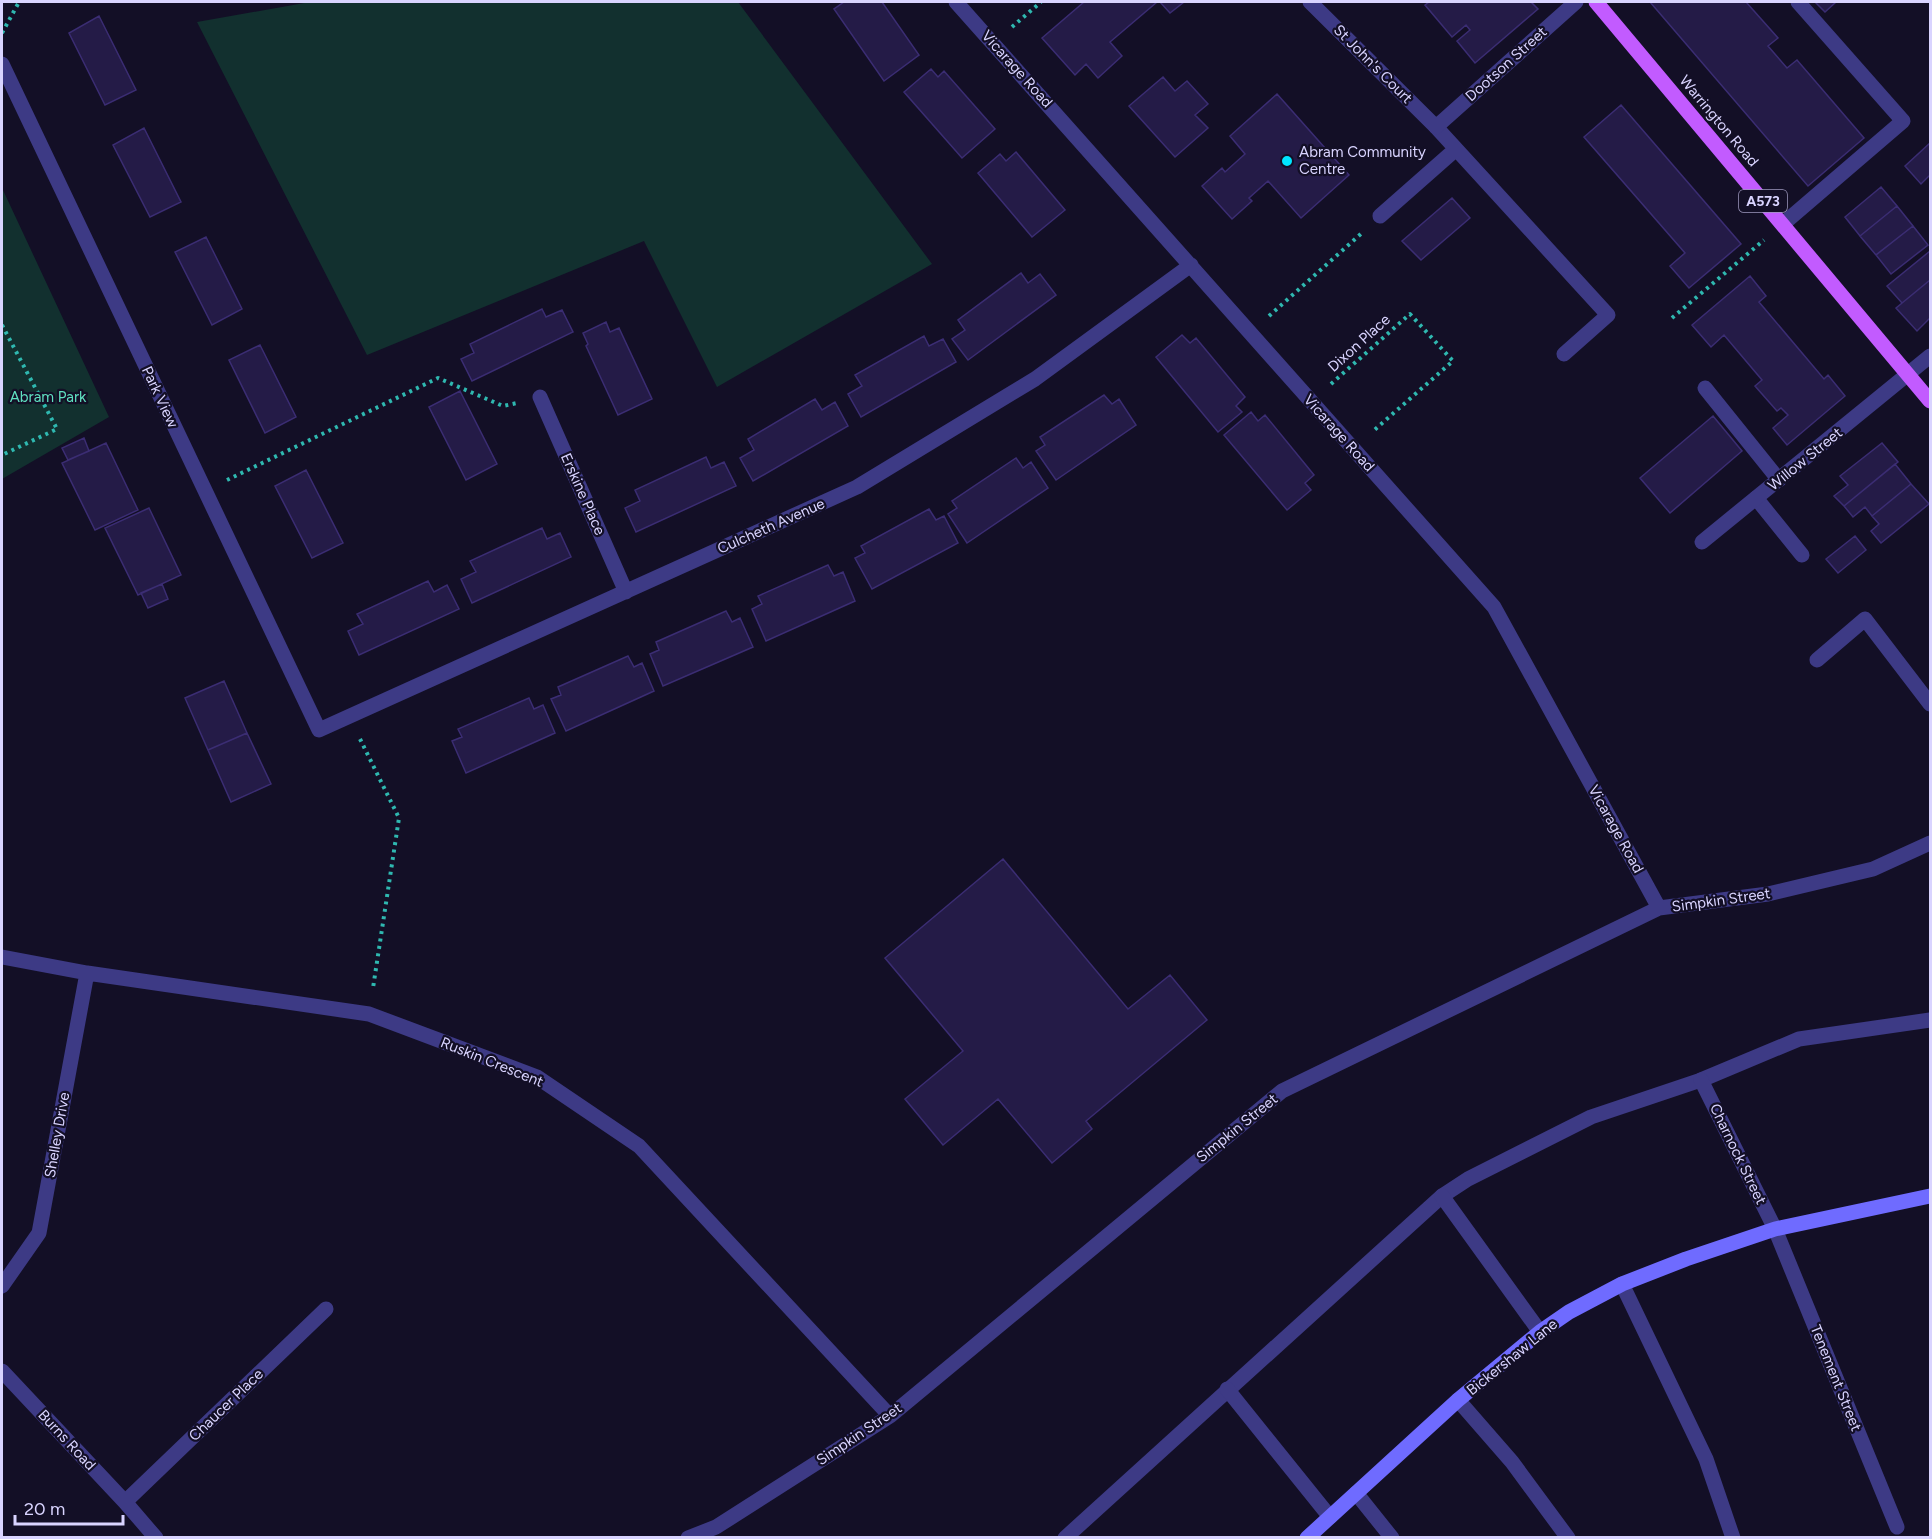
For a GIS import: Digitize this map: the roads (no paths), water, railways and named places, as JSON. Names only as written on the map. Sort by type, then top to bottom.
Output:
[{"type":"main road","name":"Warrington Road","points":[[1596,2],[1930,400]]},
{"type":"main road","name":"Bickershaw Lane","points":[[1307,1538],[1458,1400],[1540,1332],[1569,1312],[1622,1284],[1686,1259],[1775,1229],[1930,1196]]},
{"type":"street","name":"Vicarage Road","points":[[956,2],[1494,607],[1659,908]]},
{"type":"street","name":"St John's Court","points":[[1310,2],[1436,127],[1608,315],[1564,354]]},
{"type":"street","name":"Dootson Street","points":[[1436,127],[1576,2]]},
{"type":"street","points":[[1783,224],[1903,121],[1798,2]]},
{"type":"street","name":"Park View","points":[[2,64],[319,730]]},
{"type":"street","points":[[1380,216],[1456,149]]},
{"type":"street","name":"Culcheth Avenue","points":[[319,730],[857,487],[1035,379],[1191,265]]},
{"type":"street","name":"Willow Street","points":[[1702,542],[1930,356]]},
{"type":"street","points":[[1705,388],[1779,480]]},
{"type":"street","name":"Erskine Place","points":[[540,397],[626,592]]},
{"type":"street","points":[[1756,498],[1802,555]]},
{"type":"street","points":[[1817,660],[1865,619],[1930,704]]},
{"type":"street","name":"Simpkin Street","points":[[688,1538],[716,1527],[890,1416],[1282,1091],[1659,908],[1768,894],[1873,869],[1930,843]]},
{"type":"street","name":"Ruskin Crescent","points":[[2,957],[87,973],[369,1014],[537,1077],[639,1146],[890,1416]]},
{"type":"street","name":"Shelley Drive","points":[[2,1286],[39,1233],[87,973]]},
{"type":"street","points":[[1065,1538],[1442,1196],[1468,1179],[1591,1118],[1701,1080],[1799,1039],[1930,1020]]},
{"type":"street","name":"Charnock Street","points":[[1701,1080],[1775,1229]]},
{"type":"street","points":[[1442,1196],[1540,1332]]},
{"type":"street","name":"Tenement Street","points":[[1775,1229],[1897,1527]]},
{"type":"street","points":[[1622,1284],[1706,1459],[1733,1538]]},
{"type":"street","name":"Chaucer Place","points":[[125,1502],[327,1309]]},
{"type":"street","name":"Burns Road","points":[[2,1371],[156,1538]]},
{"type":"street","points":[[1227,1389],[1330,1517]]},
{"type":"street","points":[[1458,1400],[1512,1462],[1568,1538]]},
{"type":"street","points":[[1356,1493],[1392,1538]]},
{"type":"place","name":"Abram Community Centre","points":[[1287,161]]},
{"type":"park label","name":"Abram Park","points":[[48,397]]}]
